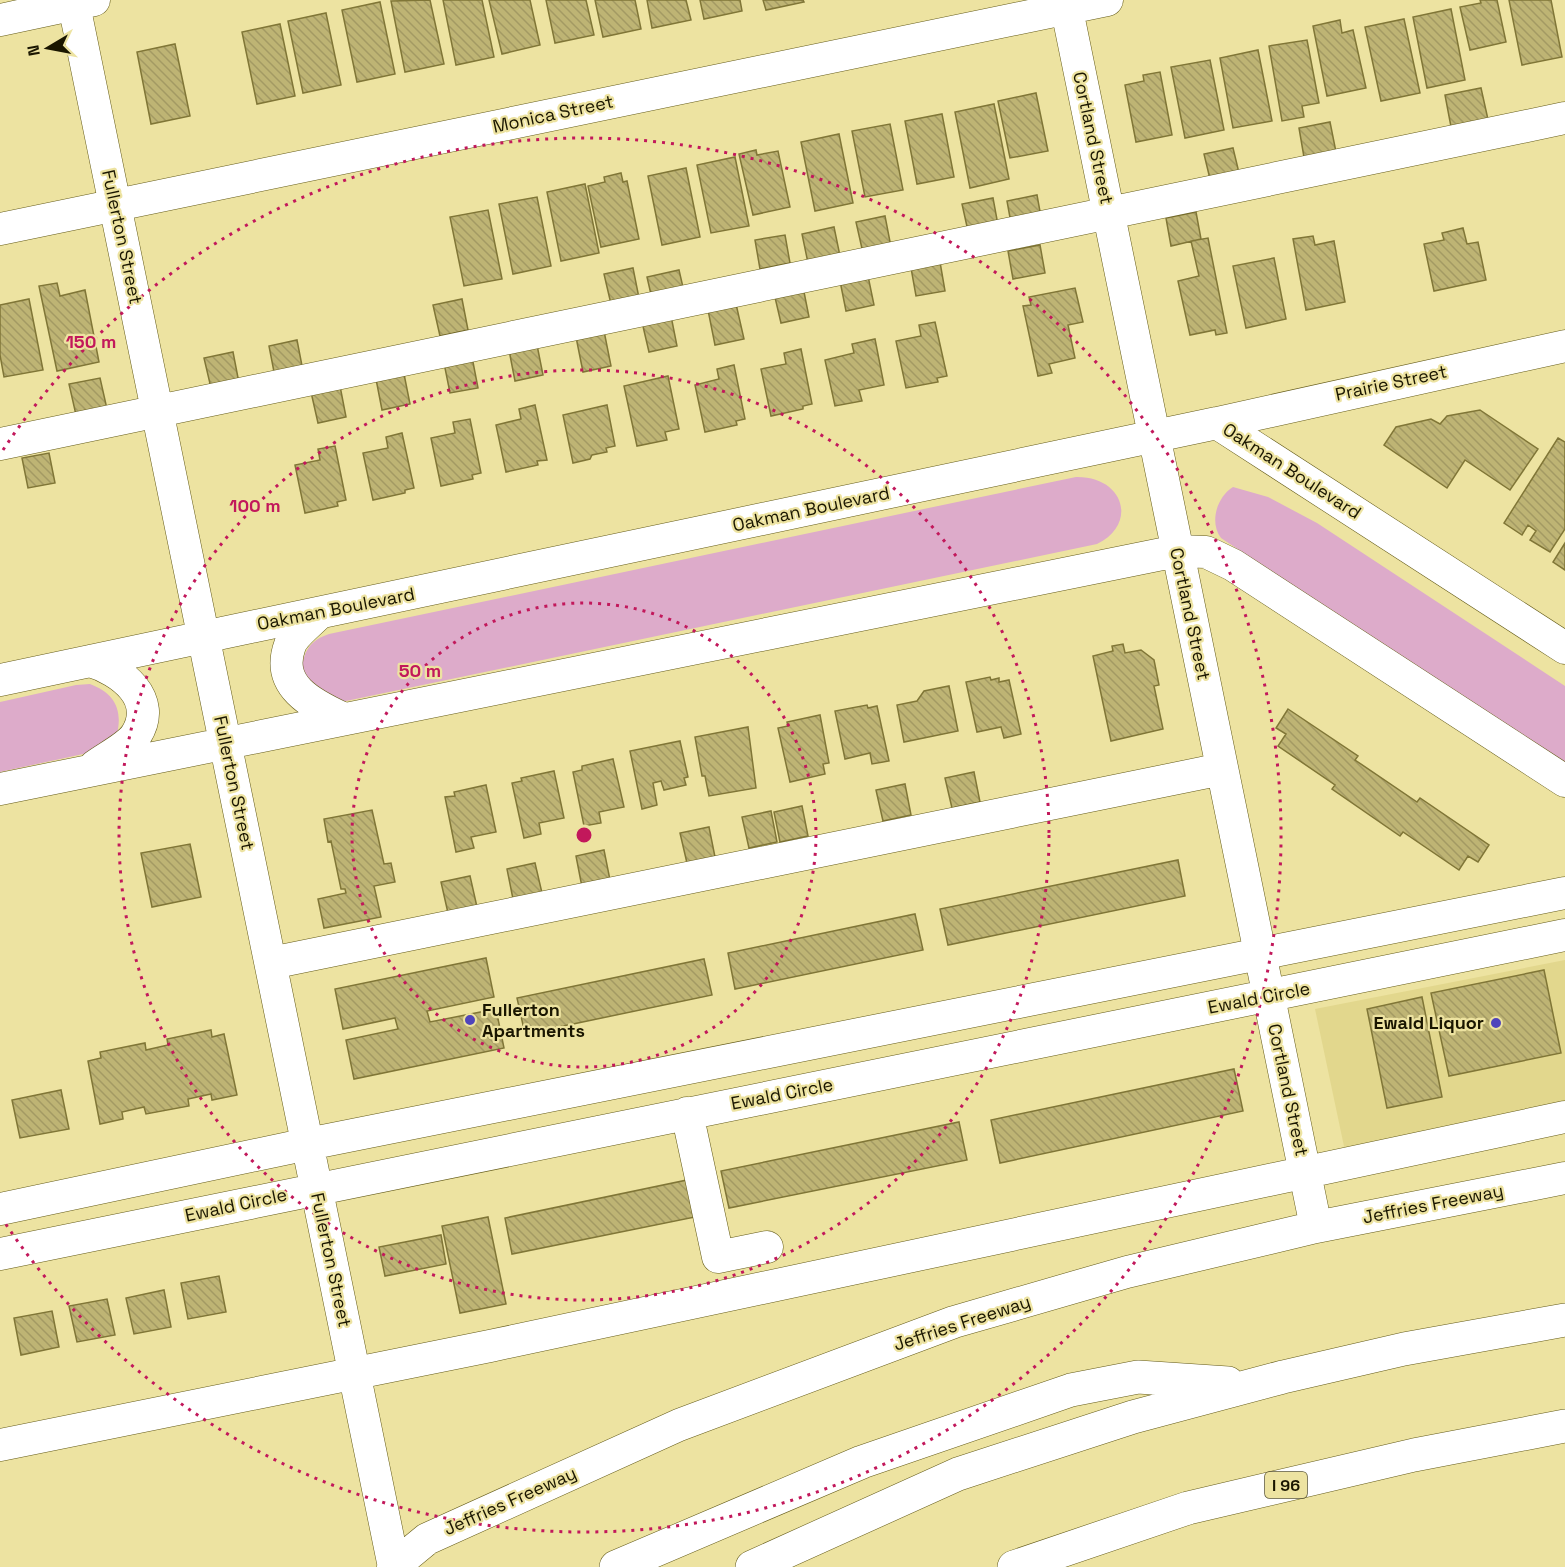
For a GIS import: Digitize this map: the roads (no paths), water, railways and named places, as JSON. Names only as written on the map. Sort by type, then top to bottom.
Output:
[{"type":"highway","points":[[752,1567],[958,1474],[1133,1417],[1404,1349],[1565,1320]]},
{"type":"highway","points":[[616,1567],[862,1462],[1071,1390],[1138,1377],[1254,1385]]},
{"type":"highway","name":"I 96","points":[[1014,1567],[1188,1508],[1414,1455],[1565,1426]]},
{"type":"street","name":"Monica Street","points":[[0,229],[1066,4],[1107,0]]},
{"type":"street","points":[[0,20],[81,1]]},
{"type":"street","name":"Fullerton Street","points":[[81,1],[115,205],[394,1567]]},
{"type":"street","name":"Cortland Street","points":[[1066,4],[1316,1227]]},
{"type":"street","points":[[0,444],[1109,215],[1565,117]]},
{"type":"street","name":"Prairie Street","points":[[1217,423],[1560,352]]},
{"type":"street","name":"Oakman Boulevard","points":[[0,680],[1217,423],[1565,648]]},
{"type":"street","points":[[0,789],[1177,550],[1206,552],[1233,565],[1565,781]]},
{"type":"street","points":[[319,613],[290,644],[288,670],[297,692],[314,705],[342,718]]},
{"type":"street","points":[[90,661],[111,667],[131,685],[139,694],[143,717],[135,736],[90,770]]},
{"type":"street","points":[[271,963],[1222,770]]},
{"type":"street","points":[[0,1209],[308,1144],[1260,952],[1565,893]]},
{"type":"street","name":"Ewald Circle","points":[[0,1254],[1565,935]]},
{"type":"street","points":[[687,1113],[718,1257],[767,1247]]},
{"type":"street","points":[[0,1445],[490,1346],[1565,1117]]},
{"type":"street","name":"Jeffries Freeway","points":[[394,1567],[427,1539],[679,1425],[954,1322],[1127,1272],[1316,1227],[1565,1178]]},
{"type":"place","name":"Fullerton Apartments","points":[[470,1020]]},
{"type":"place","name":"Ewald Liquor","points":[[1496,1023]]}]
